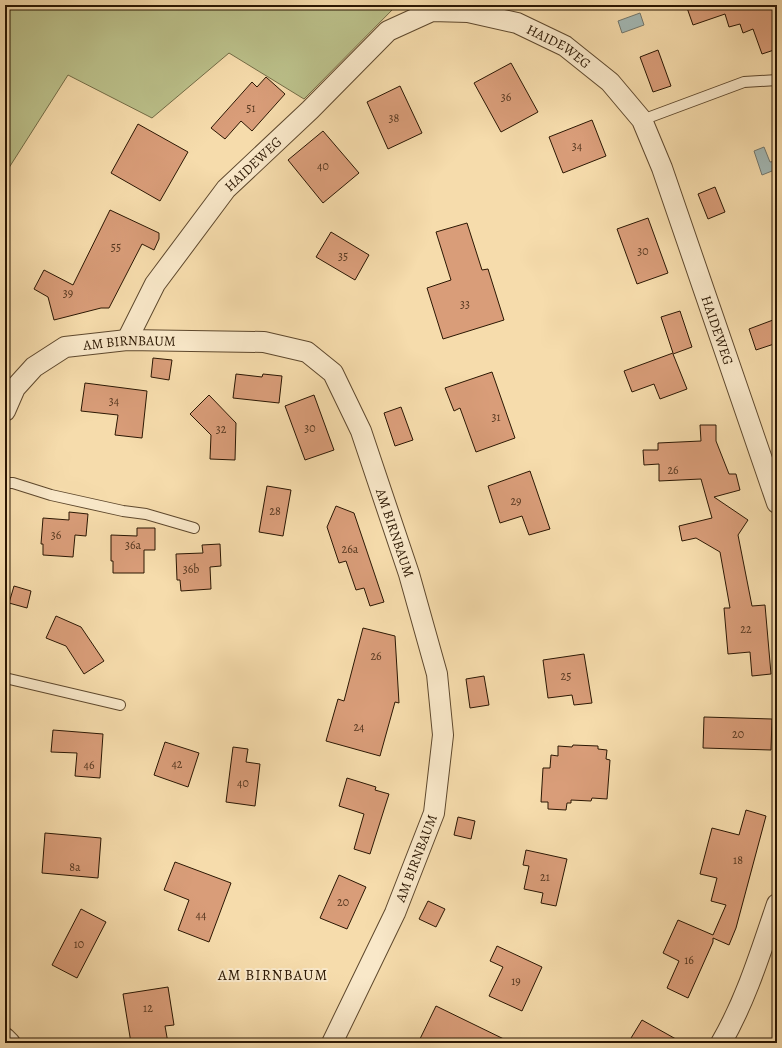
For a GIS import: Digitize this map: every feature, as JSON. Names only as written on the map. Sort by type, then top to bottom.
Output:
[{"type":"street","name":"HAIDEWEG","points":[[127,340],[155,284],[226,189],[310,110],[388,31],[432,11],[468,12],[517,23],[565,46],[610,82],[642,120],[662,168],[777,503]]},
{"type":"street","name":"AM BIRNBAUM","points":[[5,410],[15,388],[34,367],[65,347],[127,340],[264,342],[307,352],[333,373],[361,431],[409,574],[437,674],[443,735],[434,813],[395,913],[332,1043]]},
{"type":"street","points":[[721,1043],[758,960],[777,904]]},
{"type":"street","points":[[5,1038],[10,1043]]},
{"type":"lane","points":[[642,120],[744,82],[777,80]]},
{"type":"lane","points":[[5,483],[13,483],[50,495],[123,511],[146,514],[194,528]]},
{"type":"lane","points":[[5,678],[120,705]]},
{"type":"green space","points":[[5,5],[397,5],[304,99],[229,53],[152,118],[68,75],[5,174]]},
{"type":"water","points":[[640,13],[644,25],[622,33],[618,21]]},
{"type":"water","points":[[764,147],[770,162],[777,161],[777,169],[762,175],[754,151]]},
{"type":"building","points":[[686,5],[770,5],[774,14],[777,13],[777,49],[762,54],[753,29],[743,33],[740,24],[729,27],[725,14],[693,25]]},
{"type":"building","points":[[658,50],[671,86],[653,92],[640,57]]},
{"type":"building","points":[[511,63],[538,112],[501,132],[474,83]]},
{"type":"building","points":[[266,77],[285,94],[252,131],[241,121],[225,139],[211,128],[252,82],[257,87]]},
{"type":"building","points":[[400,86],[422,133],[388,149],[367,102]]},
{"type":"building","points":[[592,120],[606,156],[563,173],[549,137]]},
{"type":"building","points":[[138,124],[188,152],[160,201],[111,173]]},
{"type":"building","points":[[323,131],[359,173],[323,203],[288,160]]},
{"type":"building","points":[[715,187],[725,212],[708,219],[698,194]]},
{"type":"building","points":[[110,210],[159,233],[159,239],[154,250],[142,244],[109,308],[101,308],[54,320],[48,297],[34,289],[44,270],[73,285]]},
{"type":"building","points":[[648,218],[668,273],[637,284],[617,229]]},
{"type":"building","points":[[467,223],[482,270],[488,269],[504,320],[443,339],[427,288],[451,280],[436,232]]},
{"type":"building","points":[[331,232],[369,255],[355,280],[316,257]]},
{"type":"building","points":[[680,311],[692,347],[673,354],[687,389],[660,399],[654,384],[632,392],[624,371],[673,353],[661,317]]},
{"type":"building","points":[[773,320],[777,333],[777,343],[756,350],[749,329]]},
{"type":"building","points":[[153,358],[172,360],[169,380],[151,377]]},
{"type":"building","points":[[492,372],[515,438],[476,452],[460,408],[454,411],[445,388]]},
{"type":"building","points":[[236,374],[262,377],[263,374],[282,376],[279,403],[233,398]]},
{"type":"building","points":[[85,383],[147,391],[142,438],[115,435],[118,415],[81,411]]},
{"type":"building","points":[[209,395],[236,423],[235,460],[210,459],[211,435],[190,414]]},
{"type":"building","points":[[314,395],[334,450],[305,460],[285,406]]},
{"type":"building","points":[[401,407],[413,440],[395,446],[384,413]]},
{"type":"building","points":[[700,425],[716,425],[716,441],[729,474],[736,474],[740,490],[714,497],[748,520],[738,535],[752,606],[765,605],[771,674],[752,676],[750,652],[728,654],[724,608],[730,608],[720,552],[696,538],[682,541],[679,526],[712,518],[701,479],[659,481],[659,464],[644,465],[643,450],[658,450],[658,443],[701,441]]},
{"type":"building","points":[[530,471],[550,529],[529,535],[522,516],[500,523],[488,486]]},
{"type":"building","points":[[267,486],[291,490],[283,536],[259,532]]},
{"type":"building","points":[[336,506],[354,513],[384,602],[370,606],[364,588],[356,590],[346,561],[339,563],[327,527]]},
{"type":"building","points":[[69,512],[88,514],[86,536],[75,535],[73,557],[43,555],[43,544],[41,544],[43,518],[69,520]]},
{"type":"building","points":[[137,528],[155,528],[155,550],[144,550],[144,573],[113,573],[113,561],[111,561],[111,535],[137,536]]},
{"type":"building","points":[[220,544],[221,566],[210,567],[211,589],[181,591],[180,580],[177,580],[176,554],[203,553],[202,545]]},
{"type":"building","points":[[14,586],[31,591],[27,608],[9,603]]},
{"type":"building","points":[[56,616],[81,627],[104,661],[84,674],[66,646],[46,638]]},
{"type":"building","points":[[363,628],[395,636],[399,703],[395,702],[380,756],[326,741],[338,699],[344,701]]},
{"type":"building","points":[[584,654],[592,703],[574,705],[572,695],[548,698],[543,660]]},
{"type":"building","points":[[484,676],[489,705],[470,708],[466,679]]},
{"type":"building","points":[[704,717],[772,719],[771,750],[703,748]]},
{"type":"building","points":[[53,730],[103,734],[100,778],[75,776],[77,753],[51,752]]},
{"type":"building","points":[[165,742],[199,753],[188,787],[154,775]]},
{"type":"building","points":[[573,745],[598,746],[598,749],[607,750],[606,759],[610,760],[607,799],[592,798],[591,801],[571,800],[571,803],[567,803],[566,810],[548,809],[548,802],[541,802],[543,768],[550,768],[551,755],[558,756],[558,746],[572,747]]},
{"type":"building","points":[[233,747],[248,749],[246,762],[260,764],[255,806],[226,802]]},
{"type":"building","points":[[347,778],[376,787],[375,790],[389,794],[370,854],[354,849],[364,814],[339,806]]},
{"type":"building","points":[[746,810],[766,816],[736,928],[729,945],[713,938],[713,942],[688,998],[667,988],[679,961],[663,953],[678,920],[713,935],[726,905],[711,901],[717,878],[700,874],[712,828],[739,835]]},
{"type":"building","points":[[458,817],[475,821],[471,839],[454,835]]},
{"type":"building","points":[[45,833],[101,838],[98,878],[42,873]]},
{"type":"building","points":[[526,850],[567,859],[556,906],[541,903],[543,893],[524,889],[529,866],[523,865]]},
{"type":"building","points":[[175,862],[231,883],[209,942],[178,930],[189,900],[164,890]]},
{"type":"building","points":[[339,875],[366,887],[347,929],[320,918]]},
{"type":"building","points":[[428,901],[445,909],[436,927],[419,919]]},
{"type":"building","points":[[81,909],[106,922],[77,978],[52,965]]},
{"type":"building","points":[[497,946],[542,967],[522,1011],[489,996],[503,967],[490,961]]},
{"type":"building","points":[[168,987],[174,1025],[165,1026],[168,1043],[131,1043],[123,994]]},
{"type":"building","points":[[436,1006],[512,1043],[418,1043]]},
{"type":"building","points":[[642,1020],[683,1043],[628,1043]]},
{"type":"district","name":"AM BIRNBAUM","points":[[273,975]]}]
